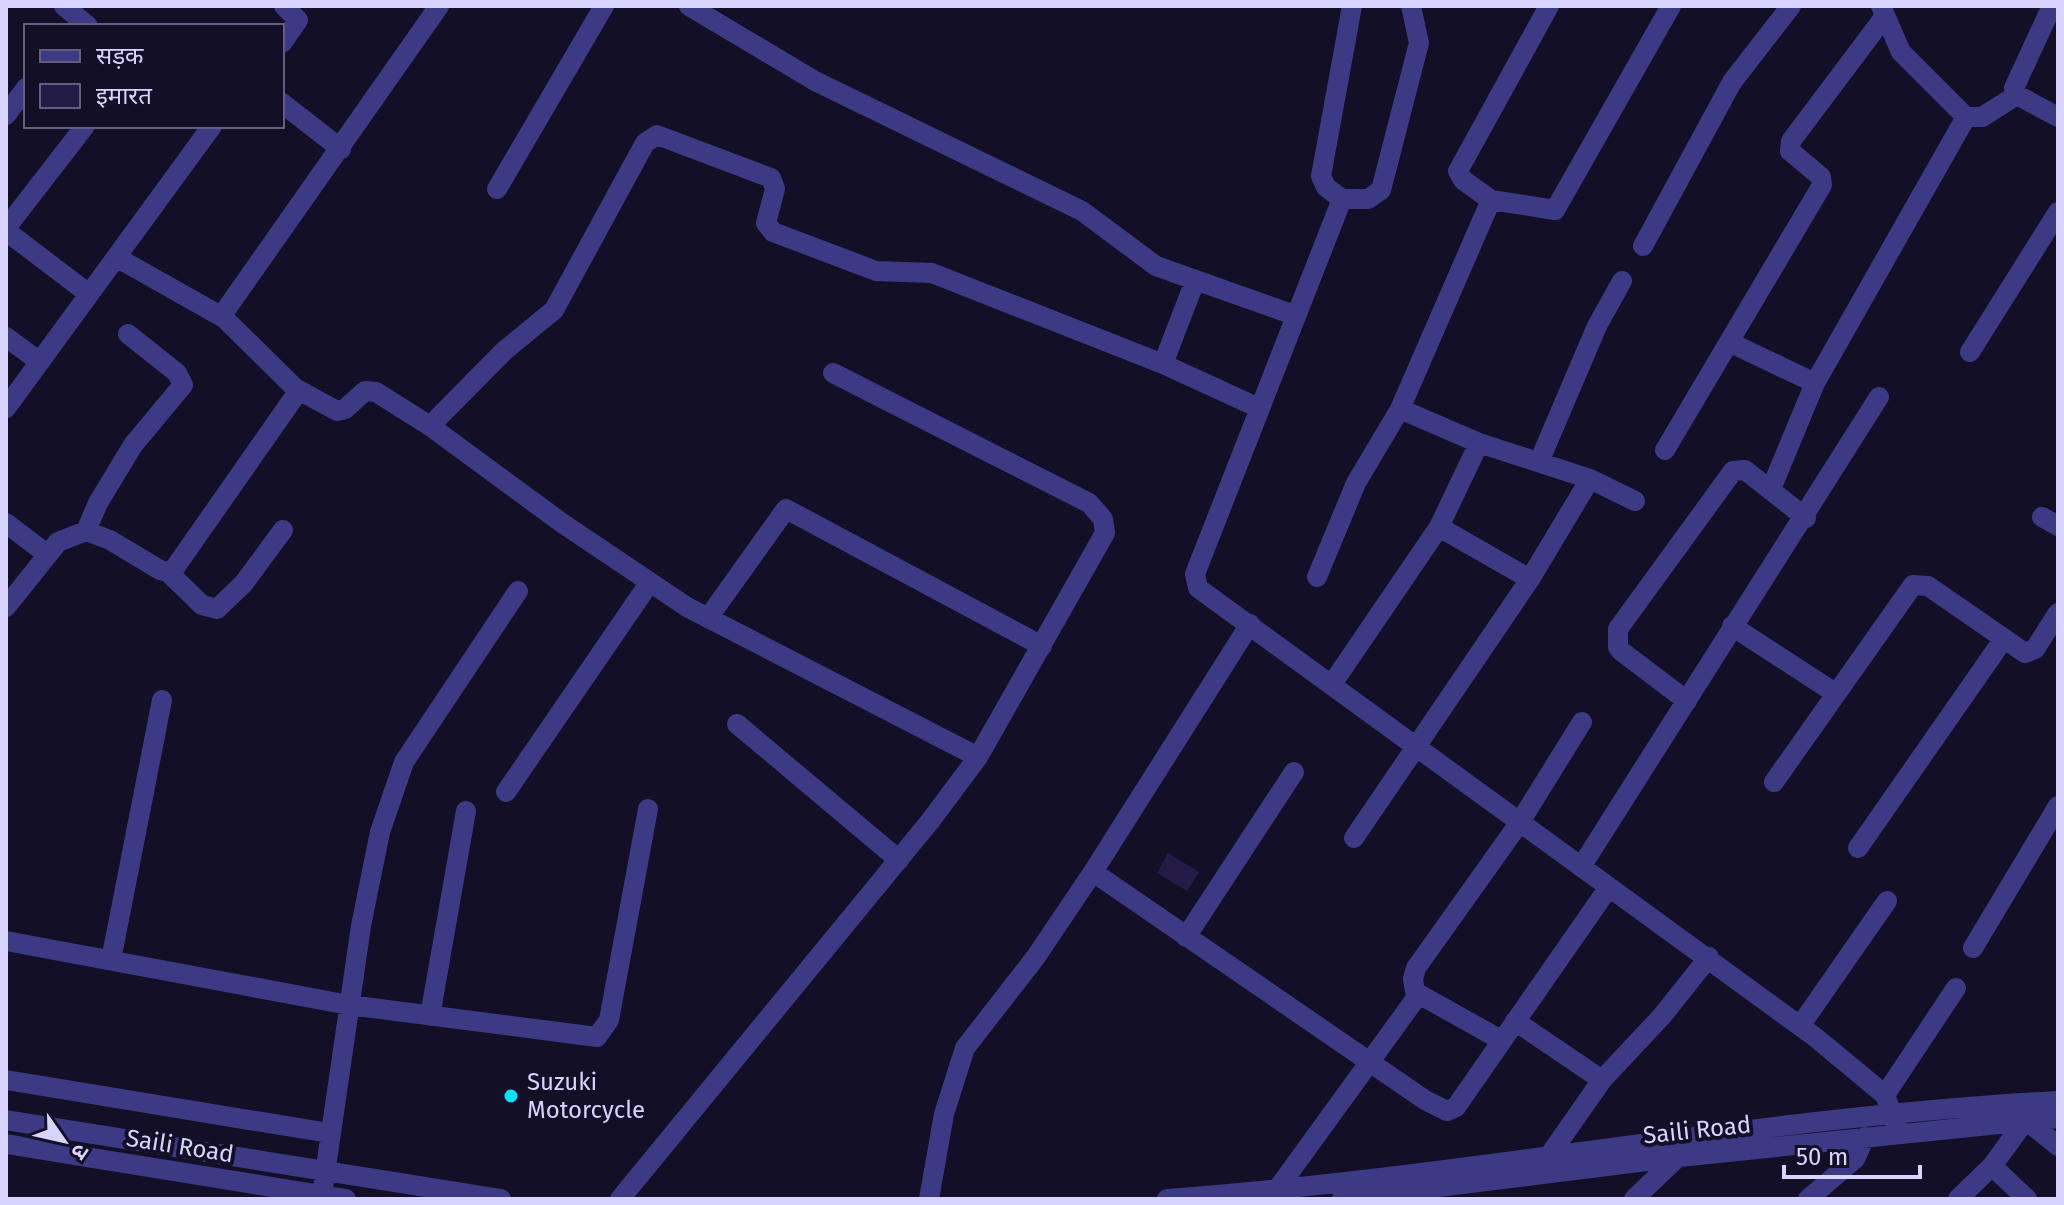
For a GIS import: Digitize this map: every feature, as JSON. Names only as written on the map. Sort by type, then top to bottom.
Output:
[{"type":"street","points":[[284,6],[298,20],[284,40]]},
{"type":"street","points":[[224,318],[225,311],[439,6]]},
{"type":"street","points":[[497,189],[604,6]]},
{"type":"street","points":[[689,6],[815,81],[1082,211],[1156,266],[1294,315]]},
{"type":"street","points":[[1352,6],[1321,176],[1326,187],[1342,199],[1368,199],[1381,190],[1419,43],[1411,6]]},
{"type":"street","points":[[1549,6],[1458,171],[1463,180],[1491,200],[1550,212],[1558,207],[1621,89],[1671,6]]},
{"type":"street","points":[[1643,246],[1732,82],[1791,6]]},
{"type":"street","points":[[2017,95],[2015,83],[2052,6]]},
{"type":"street","points":[[1883,11],[1901,52],[1966,117],[1982,117],[2017,95]]},
{"type":"street","points":[[1665,450],[1822,185],[1821,177],[1790,151],[1791,141],[1883,11]]},
{"type":"street","points":[[6,115],[24,91]]},
{"type":"street","points":[[2017,95],[2058,117]]},
{"type":"street","points":[[284,105],[341,149]]},
{"type":"street","points":[[1771,489],[1815,383],[1966,117]]},
{"type":"street","points":[[83,128],[6,230],[89,294]]},
{"type":"street","points":[[6,408],[208,128]]},
{"type":"street","points":[[430,426],[504,351],[554,310],[645,143],[657,135],[771,178],[775,189],[766,223],[773,232],[876,271],[932,273],[1163,364],[1259,408]]},
{"type":"street","points":[[1342,199],[1294,315],[1195,574],[1195,582],[1203,595],[1250,624],[1800,1026],[1889,1103],[1899,1133]]},
{"type":"street","points":[[1317,577],[1356,483],[1400,409],[1491,200]]},
{"type":"street","points":[[1970,352],[2058,212]]},
{"type":"street","points":[[116,257],[224,318],[295,388],[337,411],[345,409],[369,390],[430,426],[562,523],[708,618],[978,757]]},
{"type":"street","points":[[1163,364],[1195,281]]},
{"type":"street","points":[[1539,462],[1597,326],[1622,281]]},
{"type":"street","points":[[86,531],[98,503],[133,445],[183,385],[177,373],[128,334]]},
{"type":"street","points":[[6,337],[40,362]]},
{"type":"street","points":[[1729,342],[1815,383]]},
{"type":"street","points":[[620,1199],[899,860],[978,757],[1105,533],[1099,513],[1089,503],[833,373]]},
{"type":"street","points":[[168,572],[179,563],[295,396],[295,388]]},
{"type":"street","points":[[1581,867],[1732,626],[1806,518],[1879,397]]},
{"type":"street","points":[[1400,409],[1479,443],[1590,479],[1635,501]]},
{"type":"street","points":[[1332,684],[1439,527],[1479,443]]},
{"type":"street","points":[[1687,701],[1621,651],[1618,647],[1618,629],[1733,471],[1745,470],[1806,518]]},
{"type":"street","points":[[1354,838],[1530,579],[1590,479]]},
{"type":"street","points":[[708,618],[786,509],[1042,646]]},
{"type":"street","points":[[6,523],[48,555]]},
{"type":"street","points":[[1439,527],[1530,579]]},
{"type":"street","points":[[6,607],[58,542],[86,531],[110,540],[168,572],[202,605],[217,609],[244,583],[283,530]]},
{"type":"street","points":[[506,792],[650,582]]},
{"type":"street","points":[[1774,782],[1835,693],[1917,584],[1928,586],[2025,653],[2032,652],[2058,613]]},
{"type":"street","points":[[322,1195],[370,879],[393,788],[404,762],[518,591]]},
{"type":"street","points":[[929,1199],[944,1114],[965,1048],[1035,958],[1093,872],[1250,624]]},
{"type":"street","points":[[1732,626],[1835,693]]},
{"type":"street","points":[[1858,848],[2003,640]]},
{"type":"street","points":[[111,960],[162,700]]},
{"type":"street","points":[[1501,1040],[1417,993],[1413,979],[1416,968],[1520,822],[1582,722]]},
{"type":"street","points":[[737,724],[899,860]]},
{"type":"street","points":[[1186,937],[1294,772]]},
{"type":"street","points":[[1973,948],[2058,806]]},
{"type":"street","points":[[6,941],[349,1005],[597,1037],[605,1032],[648,809]]},
{"type":"street","points":[[430,1016],[466,811]]},
{"type":"street","points":[[1093,872],[1425,1100],[1451,1111],[1609,887]]},
{"type":"street","points":[[1800,1026],[1887,901]]},
{"type":"street","points":[[1551,1153],[1602,1080],[1662,1016],[1709,957]]},
{"type":"street","points":[[1889,1103],[1956,988]]},
{"type":"street","points":[[1276,1191],[1417,993]]},
{"type":"street","points":[[1515,1021],[1602,1080]]},
{"type":"street","points":[[6,1080],[329,1133]]},
{"type":"street","points":[[1167,1199],[1276,1191],[1685,1137],[1889,1103],[2030,1111],[2058,1101]]},
{"type":"street","points":[[2030,1111],[2058,1146]]},
{"type":"street","points":[[1958,1199],[1992,1166],[2030,1111]]},
{"type":"street","name":"Saili Road","points":[[1342,1199],[1899,1133],[2030,1111],[2058,1118]]},
{"type":"street","points":[[6,1120],[501,1199]]},
{"type":"street","points":[[1634,1199],[1679,1157],[1685,1137]]},
{"type":"street","points":[[1808,1199],[1855,1159],[1865,1137]]},
{"type":"street","name":"Saili Road","points":[[6,1144],[346,1199]]},
{"type":"street","points":[[1992,1166],[2027,1199]]},
{"type":"street","points":[[1471,1199],[1487,1181]]},
{"type":"building","points":[[1168,853],[1199,872],[1187,891],[1157,873]]},
{"type":"place","name":"Suzuki Motorcycle","points":[[511,1096]]}]
